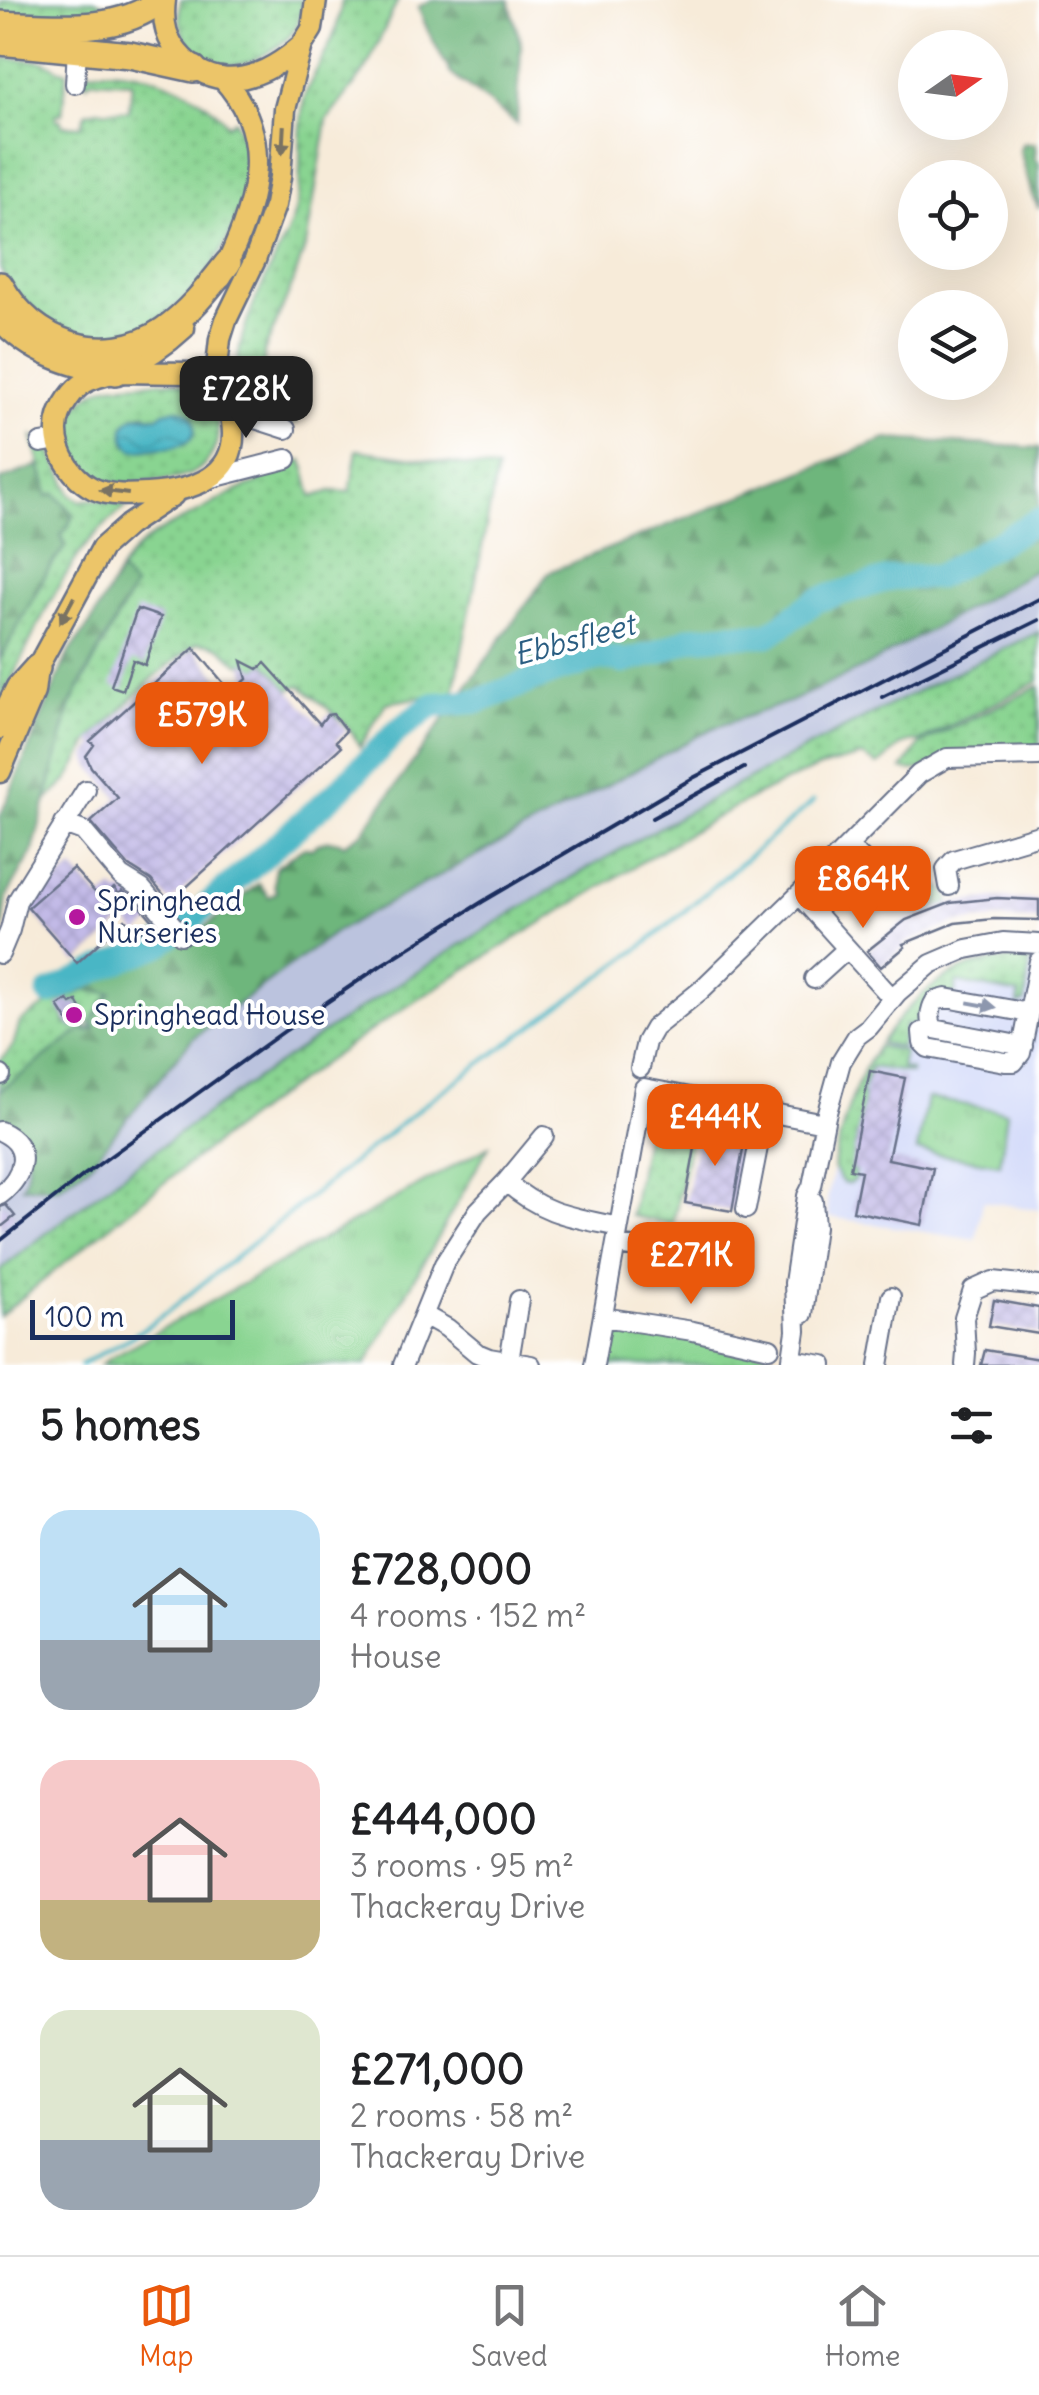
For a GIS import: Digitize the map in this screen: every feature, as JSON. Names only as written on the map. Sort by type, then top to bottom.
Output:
[{"type":"highway","points":[[0,24],[102,24],[138,16],[162,0]]},
{"type":"highway","points":[[0,42],[148,58],[194,70]]},
{"type":"highway","points":[[0,285],[26,320],[48,336],[106,349],[140,342],[162,331],[193,306],[228,263]]},
{"type":"highway","points":[[0,316],[17,334],[48,354],[116,372]]},
{"type":"highway","points":[[0,726],[20,688],[37,668]]},
{"type":"main road","points":[[162,0],[164,26],[173,48],[194,70],[222,78],[266,70],[290,56],[312,28],[316,0]]},
{"type":"main road","points":[[0,772],[34,692],[37,668],[102,548],[128,525],[180,492],[212,478],[232,447],[232,418],[221,394],[218,356],[226,320],[255,260],[275,205],[285,109],[302,44]]},
{"type":"main road","points":[[116,372],[174,338],[200,313],[228,263],[253,192],[257,150],[243,106],[222,78]]},
{"type":"main road","points":[[180,492],[120,494],[94,489],[71,470],[49,442],[50,416],[81,386],[99,375],[116,372],[190,373],[199,375],[221,394]]},
{"type":"street","points":[[74,84],[77,48]]},
{"type":"street","points":[[221,394],[255,419],[286,430]]},
{"type":"street","points":[[212,478],[288,459]]},
{"type":"street","points":[[640,1068],[654,1028],[700,991],[799,896],[912,780],[947,758],[1039,756]]},
{"type":"street","points":[[0,954],[17,902],[86,790]]},
{"type":"street","points":[[64,824],[83,832],[121,876],[142,890],[175,928]]},
{"type":"street","points":[[949,886],[946,869],[954,860],[1039,834]]},
{"type":"street","points":[[848,846],[895,894]]},
{"type":"street","points":[[799,896],[892,998]]},
{"type":"street","points":[[824,1365],[791,1362],[796,1331],[802,1321],[816,1227],[812,1186],[824,1122],[847,1050],[892,998],[931,964],[966,949],[1003,942],[1039,944]]},
{"type":"street","points":[[814,980],[848,949]]},
{"type":"street","points":[[1029,1013],[942,998],[932,1006],[930,1019],[932,1027],[1023,1046],[1039,962]]},
{"type":"street","points":[[594,1365],[618,1236],[634,1086],[824,1122]]},
{"type":"street","points":[[746,1209],[765,1111]]},
{"type":"street","points":[[0,1130],[15,1140],[22,1163],[16,1179],[0,1195]]},
{"type":"street","points":[[403,1365],[444,1264],[478,1211],[544,1136]]},
{"type":"street","points":[[506,1182],[548,1211],[618,1236],[731,1262]]},
{"type":"street","points":[[965,1365],[964,1318],[973,1290],[992,1280],[1039,1286]]},
{"type":"street","points":[[879,1365],[891,1297]]},
{"type":"street","points":[[502,1362],[523,1299]]},
{"type":"street","points":[[424,1314],[477,1353],[502,1362],[531,1365]]},
{"type":"street","points":[[602,1317],[770,1348]]},
{"type":"shaded area","points":[[1039,568],[1039,666],[752,795],[571,898],[264,1100],[0,1306],[0,1111],[193,1038],[335,932],[713,728],[789,702],[863,668]]},
{"type":"shaded area","points":[[1029,961],[1039,963],[1039,1210],[983,1201],[976,1240],[829,1217],[827,1201],[833,1168],[849,1110],[879,1047],[936,986],[1030,964]]},
{"type":"green space","points":[[94,0],[105,5],[123,0],[127,8],[83,15],[0,16],[0,2]]},
{"type":"green space","points":[[181,0],[302,0],[302,10],[297,26],[281,44],[252,60],[229,65],[206,59],[189,44],[181,24]]},
{"type":"green space","points":[[342,0],[398,0],[366,69],[327,120],[307,241],[264,352],[264,369],[286,393],[296,423],[289,422],[289,413],[257,403],[241,385],[238,359],[257,297],[294,215],[304,100],[335,33]]},
{"type":"green space","points":[[432,0],[509,0],[521,45],[517,124],[451,74],[418,7]]},
{"type":"green space","points":[[0,58],[44,61],[67,71],[62,114],[56,114],[62,125],[81,126],[86,113],[98,110],[129,111],[132,82],[89,80],[87,84],[82,76],[85,72],[104,70],[164,81],[200,99],[228,125],[235,120],[247,156],[246,187],[236,220],[220,253],[198,284],[172,309],[143,328],[111,337],[59,328],[39,315],[3,274]]},
{"type":"green space","points":[[1036,143],[1039,209],[1020,150],[1022,144]]},
{"type":"green space","points":[[169,381],[201,394],[217,423],[218,435],[210,458],[195,472],[166,480],[115,483],[89,472],[73,448],[72,420],[86,397],[110,385]],"holes":[[[180,409],[193,423],[188,441],[142,450],[135,450],[126,442],[126,425],[134,417],[146,413],[158,417]]]},
{"type":"green space","points":[[32,435],[44,451],[50,449],[70,494],[81,501],[127,506],[96,533],[74,562],[0,703],[0,660],[49,568],[65,547],[61,534],[73,514],[55,494],[47,496]]},
{"type":"green space","points":[[886,439],[1039,448],[1039,568],[863,668],[789,702],[713,728],[335,932],[193,1038],[89,1165],[59,1187],[22,1187],[28,1165],[27,1149],[16,1130],[0,1124],[0,1091],[84,1028],[87,1032],[95,1028],[92,1022],[111,993],[86,990],[83,972],[166,926],[184,941],[191,939],[259,883],[269,897],[277,892],[275,868],[304,847],[312,849],[327,841],[344,844],[362,833],[549,572]]},
{"type":"green space","points":[[357,450],[497,470],[454,692],[386,703],[360,747],[341,720],[300,685],[289,690],[265,663],[253,673],[252,666],[239,664],[217,646],[197,643],[153,678],[90,741],[68,780],[45,802],[70,707],[133,587],[120,571],[129,558],[159,532],[259,483],[258,475],[303,460],[312,497],[331,491],[350,492]]},
{"type":"green space","points":[[39,465],[47,496],[55,494],[73,514],[61,535],[65,547],[49,568],[0,660],[0,480]]},
{"type":"green space","points":[[120,571],[134,587],[70,707],[33,851],[7,896],[0,936],[0,817],[67,656]]},
{"type":"green space","points":[[1039,632],[1039,681],[918,742],[901,746],[878,765],[862,756],[818,768],[758,795],[501,947],[363,1036],[256,1112],[0,1316],[0,1270],[245,1086],[372,1001],[632,843],[901,699]]},
{"type":"green space","points":[[1039,686],[1039,749],[915,771],[902,769],[921,743]]},
{"type":"green space","points":[[941,887],[950,903],[918,916],[910,896]]},
{"type":"green space","points":[[1028,959],[1030,964],[1025,1002],[1018,1005],[1019,994],[957,982],[955,993],[923,1022],[905,1025],[901,1047],[880,1043],[906,1010],[935,984],[968,967]]},
{"type":"green space","points":[[80,974],[84,991],[51,1003],[44,986],[51,980]]},
{"type":"green space","points":[[86,990],[111,992],[92,1029],[87,1033],[83,1029],[0,1091],[0,1061],[13,1046],[20,1022],[45,1006],[44,992],[52,1003]],"holes":[[[68,1000],[71,1004],[77,1001],[91,1027],[87,1029],[82,1022],[72,1028],[66,1024],[59,1005]]]},
{"type":"green space","points":[[878,1046],[904,1051],[901,1068],[911,1073],[871,1067],[861,1094],[865,1096],[851,1168],[855,1170],[854,1180],[843,1183],[833,1168],[840,1136],[855,1090]]},
{"type":"green space","points":[[927,1098],[1007,1112],[1000,1164],[917,1151]]},
{"type":"green space","points":[[658,1102],[750,1117],[749,1125],[736,1121],[734,1134],[693,1127],[673,1224],[631,1216],[648,1118]]},
{"type":"green space","points":[[489,1146],[366,1365],[101,1365],[108,1359]]},
{"type":"green space","points":[[611,1324],[767,1353],[765,1365],[604,1365]]},
{"type":"water","points":[[177,409],[193,419],[194,430],[188,441],[140,450],[128,445],[124,430],[130,419],[158,417]]},
{"type":"building","points":[[137,609],[161,617],[145,665],[133,660],[123,690],[111,686]]},
{"type":"building","points":[[194,648],[232,693],[247,679],[242,661],[258,669],[265,663],[320,724],[333,714],[346,731],[336,741],[341,747],[170,902],[151,880],[129,866],[91,822],[118,798],[86,756],[94,745],[90,741]]},
{"type":"building","name":"Springhead Nurseries","points":[[73,868],[101,899],[114,888],[119,894],[122,891],[153,921],[138,934],[125,919],[77,963],[28,907]]},
{"type":"building","points":[[997,898],[1039,900],[1039,920],[955,923],[903,944],[905,947],[881,967],[867,951],[906,920],[950,903]]},
{"type":"building","name":"Springhead House","points":[[68,1000],[71,1004],[77,1001],[86,1019],[72,1028],[58,1006]]},
{"type":"building","points":[[870,1071],[905,1078],[888,1159],[933,1168],[922,1225],[853,1211],[861,1171],[850,1169]]},
{"type":"building","points":[[699,1126],[746,1133],[732,1211],[685,1203]]},
{"type":"building","points":[[6,1205],[15,1216],[0,1228],[0,1207]]},
{"type":"building","points":[[994,1300],[1039,1308],[1039,1334],[989,1326]]},
{"type":"building","points":[[985,1350],[1039,1359],[1039,1365],[981,1365]]},
{"type":"waterway","name":"Ebbsfleet","points":[[181,928],[338,791],[397,731],[433,705],[479,701],[556,671],[599,659],[623,662],[691,638],[768,635],[817,600],[892,578],[937,577],[1039,520]]},
{"type":"waterway","points":[[80,1365],[166,1313],[430,1100],[648,942],[814,801]]},
{"type":"waterway","name":"Ebbsfleet","points":[[49,993],[159,945],[173,934]]},
{"type":"railway","points":[[0,1241],[84,1175],[286,1030],[482,902],[693,778],[1039,599]]},
{"type":"railway","points":[[882,697],[1039,620]]},
{"type":"railway","points":[[652,818],[744,768]]},
{"type":"place","name":"Springhead Nurseries","points":[[77,917]]},
{"type":"place","name":"Springhead House","points":[[74,1015]]}]
